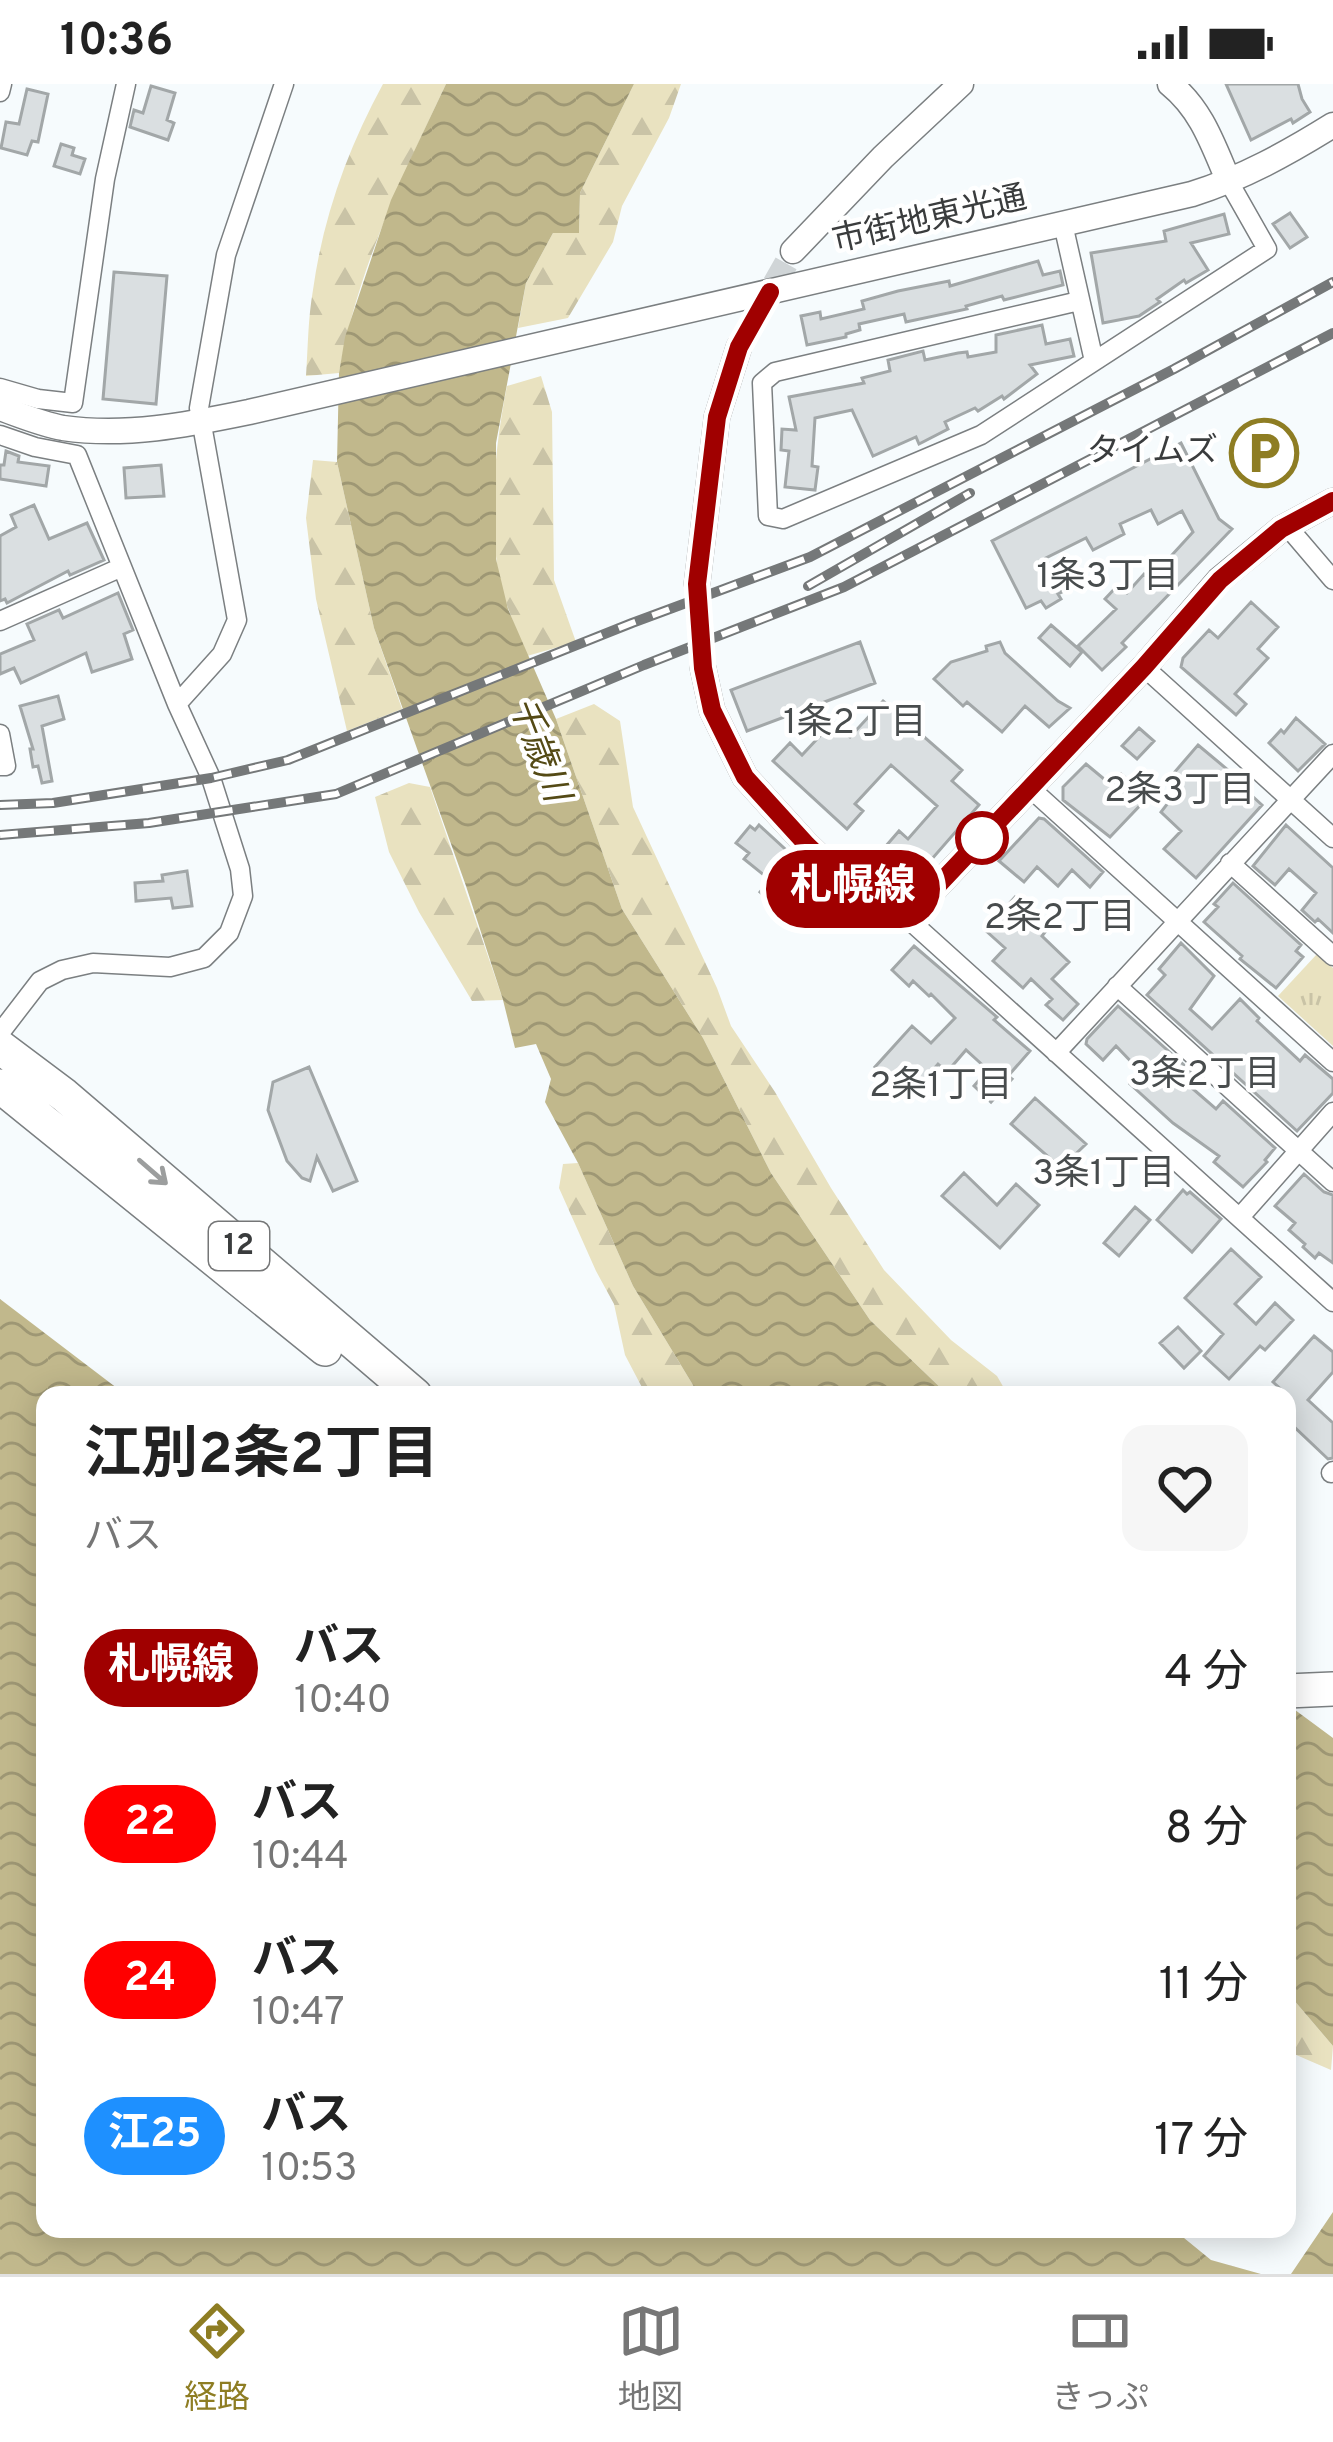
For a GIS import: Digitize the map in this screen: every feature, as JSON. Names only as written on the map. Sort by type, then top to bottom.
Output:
[{"type":"highway","name":"12","points":[[0,1046],[58,1111],[372,1386]]},
{"type":"highway","name":"12","points":[[0,1086],[58,1111],[405,1386]]},
{"type":"highway","points":[[1296,1691],[1333,1689]]},
{"type":"highway","points":[[1296,1710],[1333,1709]]},
{"type":"street","points":[[0,388],[38,400],[73,403],[105,179],[126,84]]},
{"type":"street","points":[[177,704],[221,654],[237,620],[200,408],[226,255],[284,84]]},
{"type":"street","name":"市街地東光通","points":[[793,251],[961,84]]},
{"type":"street","points":[[1079,301],[775,372],[762,383],[768,516],[783,519],[981,435],[1267,249],[1228,182],[1204,122],[1170,84]]},
{"type":"street","name":"市街地東光通","points":[[200,422],[1192,194],[1290,152],[1333,125]]},
{"type":"street","points":[[1063,224],[1094,361]]},
{"type":"street","points":[[697,584],[717,417],[739,347]]},
{"type":"street","points":[[0,408],[61,428],[136,432],[200,422]]},
{"type":"street","points":[[0,435],[77,455],[211,778],[241,869],[242,896],[230,933],[204,958],[170,967],[93,963],[62,970],[40,981],[0,1033]]},
{"type":"street","points":[[907,918],[1220,580],[1287,526],[1333,501]]},
{"type":"street","points":[[1287,526],[1333,580]]},
{"type":"street","points":[[0,621],[122,567]]},
{"type":"street","points":[[1144,667],[1333,838]]},
{"type":"street","points":[[703,668],[712,710],[745,777],[807,845],[869,905],[907,918],[1333,1301]]},
{"type":"street","points":[[0,734],[6,766],[0,766]]},
{"type":"street","points":[[1057,1052],[1333,754]]},
{"type":"street","points":[[1030,788],[1333,1062]]},
{"type":"street","points":[[1230,863],[1333,956]]},
{"type":"street","points":[[1117,986],[1333,1182]]},
{"type":"street","points":[[1240,1217],[1333,1112]]},
{"type":"green space","points":[[383,84],[446,84],[369,261],[339,373],[306,376],[311,301],[323,236],[348,158]]},
{"type":"green space","points":[[634,84],[681,84],[669,118],[622,206],[613,242],[568,318],[518,328],[526,283],[553,233],[579,233],[580,193]]},
{"type":"green space","points":[[541,376],[552,412],[554,580],[576,642],[527,656],[498,569],[494,492],[507,386]]},
{"type":"green space","points":[[313,460],[337,462],[374,628],[402,709],[347,731],[316,599],[306,518]]},
{"type":"green space","points":[[594,704],[620,721],[633,807],[731,1026],[884,1270],[1003,1386],[939,1386],[870,1320],[771,1173],[703,1038],[622,909],[556,719]]},
{"type":"green space","points":[[409,783],[430,787],[503,1000],[472,1001],[389,852],[375,797]]},
{"type":"green space","points":[[1317,954],[1333,968],[1333,1046],[1278,996]]},
{"type":"green space","points":[[578,1163],[633,1286],[694,1386],[641,1386],[625,1355],[614,1304],[559,1188],[563,1164]]},
{"type":"green space","points":[[1296,2003],[1333,2046],[1331,2070],[1296,2055]]},
{"type":"water","name":"千歳川","points":[[446,84],[634,84],[580,193],[579,233],[553,233],[526,283],[496,443],[496,559],[508,609],[556,719],[622,909],[703,1038],[771,1173],[870,1320],[939,1386],[694,1386],[633,1286],[545,1102],[551,1079],[536,1044],[515,1048],[466,886],[374,628],[337,462],[339,373],[345,337],[391,200]]},
{"type":"water","points":[[0,1299],[114,1386],[36,1386],[36,2238],[1184,2238],[1211,2260],[1261,2274],[0,2274]]},
{"type":"water","points":[[1296,1711],[1333,1738],[1333,2046],[1296,2003]]},
{"type":"water","points":[[1333,2212],[1333,2274],[1291,2274]]},
{"type":"building","points":[[1226,84],[1298,84],[1310,112],[1251,140]]},
{"type":"building","points":[[151,86],[175,93],[167,120],[174,123],[168,140],[130,127],[134,110],[143,113]]},
{"type":"building","points":[[27,89],[48,94],[38,142],[32,141],[27,155],[1,148],[6,122],[19,124]]},
{"type":"building","points":[[61,144],[85,159],[80,174],[54,166]]},
{"type":"building","points":[[1290,213],[1307,237],[1290,248],[1273,224]]},
{"type":"building","points":[[1224,214],[1229,234],[1191,243],[1208,270],[1184,280],[1139,316],[1103,323],[1091,253],[1166,241],[1164,231]]},
{"type":"building","points":[[1038,261],[1043,275],[1060,271],[1063,285],[906,322],[904,314],[859,324],[860,330],[846,337],[807,345],[801,316],[820,312],[821,319],[864,309],[862,301],[898,291],[949,281],[950,286]]},
{"type":"building","points":[[114,272],[167,276],[156,404],[103,399]]},
{"type":"building","points":[[1042,325],[1046,344],[1070,339],[1074,356],[1030,365],[1037,374],[1004,399],[945,422],[948,429],[919,444],[916,437],[873,456],[852,410],[815,418],[815,490],[785,487],[789,451],[781,450],[782,429],[796,430],[789,397],[864,383],[862,378],[890,371],[888,360],[923,351],[925,360],[996,352],[996,335]]},
{"type":"building","points":[[1181,443],[1219,519],[1232,529],[1102,670],[1078,646],[1116,609],[1105,599],[1118,585],[1127,593],[1144,574],[1150,579],[1193,532],[1182,511],[1158,524],[1151,510],[1120,524],[1124,534],[1093,550],[1086,538],[1046,558],[1062,592],[1058,594],[1061,599],[1046,608],[1041,601],[1026,608],[992,541]]},
{"type":"building","points":[[6,451],[19,456],[18,462],[49,466],[46,486],[0,479]]},
{"type":"building","points":[[161,465],[164,496],[126,498],[124,468]]},
{"type":"building","points":[[34,505],[49,539],[87,523],[104,560],[70,575],[68,571],[7,603],[0,601],[0,536],[16,527],[11,515]]},
{"type":"building","points":[[118,593],[133,630],[124,634],[132,659],[92,672],[86,653],[21,683],[14,668],[0,674],[0,654],[34,640],[27,624],[59,610],[63,618]]},
{"type":"building","points":[[1251,602],[1278,627],[1258,649],[1268,658],[1235,694],[1246,704],[1236,715],[1181,667],[1183,658],[1209,630],[1218,638]]},
{"type":"building","points":[[1051,625],[1082,652],[1070,666],[1039,638]]},
{"type":"building","points":[[860,642],[875,683],[747,731],[731,690]]},
{"type":"building","points":[[1000,642],[1005,653],[1070,708],[1049,727],[1025,706],[1002,732],[934,679],[951,662]]},
{"type":"building","points":[[58,696],[64,719],[42,726],[52,781],[42,783],[38,766],[33,767],[33,749],[20,706]]},
{"type":"building","points":[[883,701],[962,770],[952,781],[979,805],[911,883],[878,855],[899,831],[908,839],[937,806],[891,765],[855,804],[863,811],[847,829],[773,761],[790,743],[802,755],[833,722],[850,737]]},
{"type":"building","points":[[1296,718],[1325,744],[1298,771],[1269,743]]},
{"type":"building","points":[[1139,728],[1154,741],[1137,759],[1122,746]]},
{"type":"building","points":[[1198,745],[1262,805],[1196,878],[1164,849],[1181,831],[1161,812],[1178,790],[1167,781]]},
{"type":"building","points":[[1086,764],[1110,784],[1121,774],[1148,797],[1110,837],[1063,800],[1063,787]]},
{"type":"building","points":[[1039,818],[1103,872],[1090,887],[1072,870],[1058,886],[1037,867],[1024,882],[999,861]]},
{"type":"building","points":[[759,825],[796,859],[785,870],[820,901],[798,926],[760,892],[770,880],[744,859],[749,853],[736,843],[750,826],[755,830]]},
{"type":"building","points":[[1286,825],[1333,868],[1333,933],[1302,910],[1316,893],[1289,869],[1275,885],[1253,866]]},
{"type":"building","points":[[187,871],[192,906],[173,908],[171,898],[136,901],[135,883],[163,881],[162,875]]},
{"type":"building","points":[[1233,883],[1301,945],[1296,951],[1303,957],[1276,988],[1204,922]]},
{"type":"building","points":[[1015,897],[1049,927],[1042,936],[1069,962],[1052,979],[1078,1004],[1063,1020],[1046,1005],[1052,999],[1031,979],[1023,988],[993,961],[1005,948],[985,930]]},
{"type":"building","points":[[1181,943],[1214,976],[1190,1009],[1212,1029],[1240,999],[1300,1061],[1305,1055],[1333,1079],[1333,1093],[1297,1131],[1147,995],[1165,975],[1159,969]]},
{"type":"building","points":[[914,946],[1030,1051],[991,1102],[974,1086],[988,1070],[966,1050],[947,1072],[938,1064],[909,1097],[875,1067],[912,1026],[931,1043],[955,1018],[931,994],[913,981],[909,986],[892,970]]},
{"type":"building","points":[[1118,1006],[1193,1073],[1185,1082],[1216,1109],[1223,1101],[1275,1148],[1243,1187],[1214,1162],[1219,1156],[1130,1084],[1141,1072],[1116,1046],[1103,1060],[1086,1044]]},
{"type":"building","points":[[309,1067],[357,1181],[333,1191],[317,1157],[310,1181],[287,1161],[268,1110],[273,1082]]},
{"type":"building","points":[[1035,1098],[1086,1144],[1061,1168],[1011,1124]]},
{"type":"building","points":[[964,1173],[997,1205],[1016,1184],[1039,1205],[1000,1248],[942,1196]]},
{"type":"building","points":[[1304,1174],[1333,1195],[1333,1263],[1319,1253],[1315,1258],[1303,1247],[1289,1230],[1295,1223],[1275,1206]]},
{"type":"building","points":[[1183,1190],[1221,1219],[1192,1252],[1157,1220]]},
{"type":"building","points":[[1135,1207],[1150,1220],[1119,1256],[1104,1243]]},
{"type":"building","points":[[1231,1249],[1261,1277],[1235,1304],[1256,1324],[1275,1303],[1293,1320],[1229,1379],[1204,1356],[1223,1334],[1185,1298]]},
{"type":"building","points":[[1178,1327],[1201,1351],[1184,1368],[1160,1343]]},
{"type":"building","points":[[1314,1336],[1333,1352],[1333,1372],[1308,1400],[1333,1423],[1333,1458],[1328,1459],[1296,1429],[1296,1386],[1273,1382]]},
{"type":"tunnel","points":[[739,347],[793,251]]},
{"type":"tunnel","points":[[697,584],[703,668]]},
{"type":"railway","points":[[0,805],[53,803],[211,778],[288,760],[810,557],[1333,282]]},
{"type":"railway","points":[[0,835],[149,823],[336,794],[844,587],[1333,333]]},
{"type":"railway","points":[[808,586],[970,493]]},
{"type":"bus line","name":"札幌線","points":[[770,292],[739,347],[717,417],[697,584],[703,668],[712,710],[745,777],[869,905],[907,918],[1220,580],[1281,529],[1333,501]]},
{"type":"place","name":"タイムズ","points":[[1264,453]]},
{"type":"district","name":"1条3丁目","points":[[1108,578]]},
{"type":"district","name":"1条2丁目","points":[[855,724]]},
{"type":"district","name":"2条3丁目","points":[[1180,792]]},
{"type":"district","name":"2条2丁目","points":[[1060,919]]},
{"type":"district","name":"3条2丁目","points":[[1205,1076]]},
{"type":"district","name":"2条1丁目","points":[[941,1087]]},
{"type":"district","name":"3条1丁目","points":[[1104,1175]]}]
